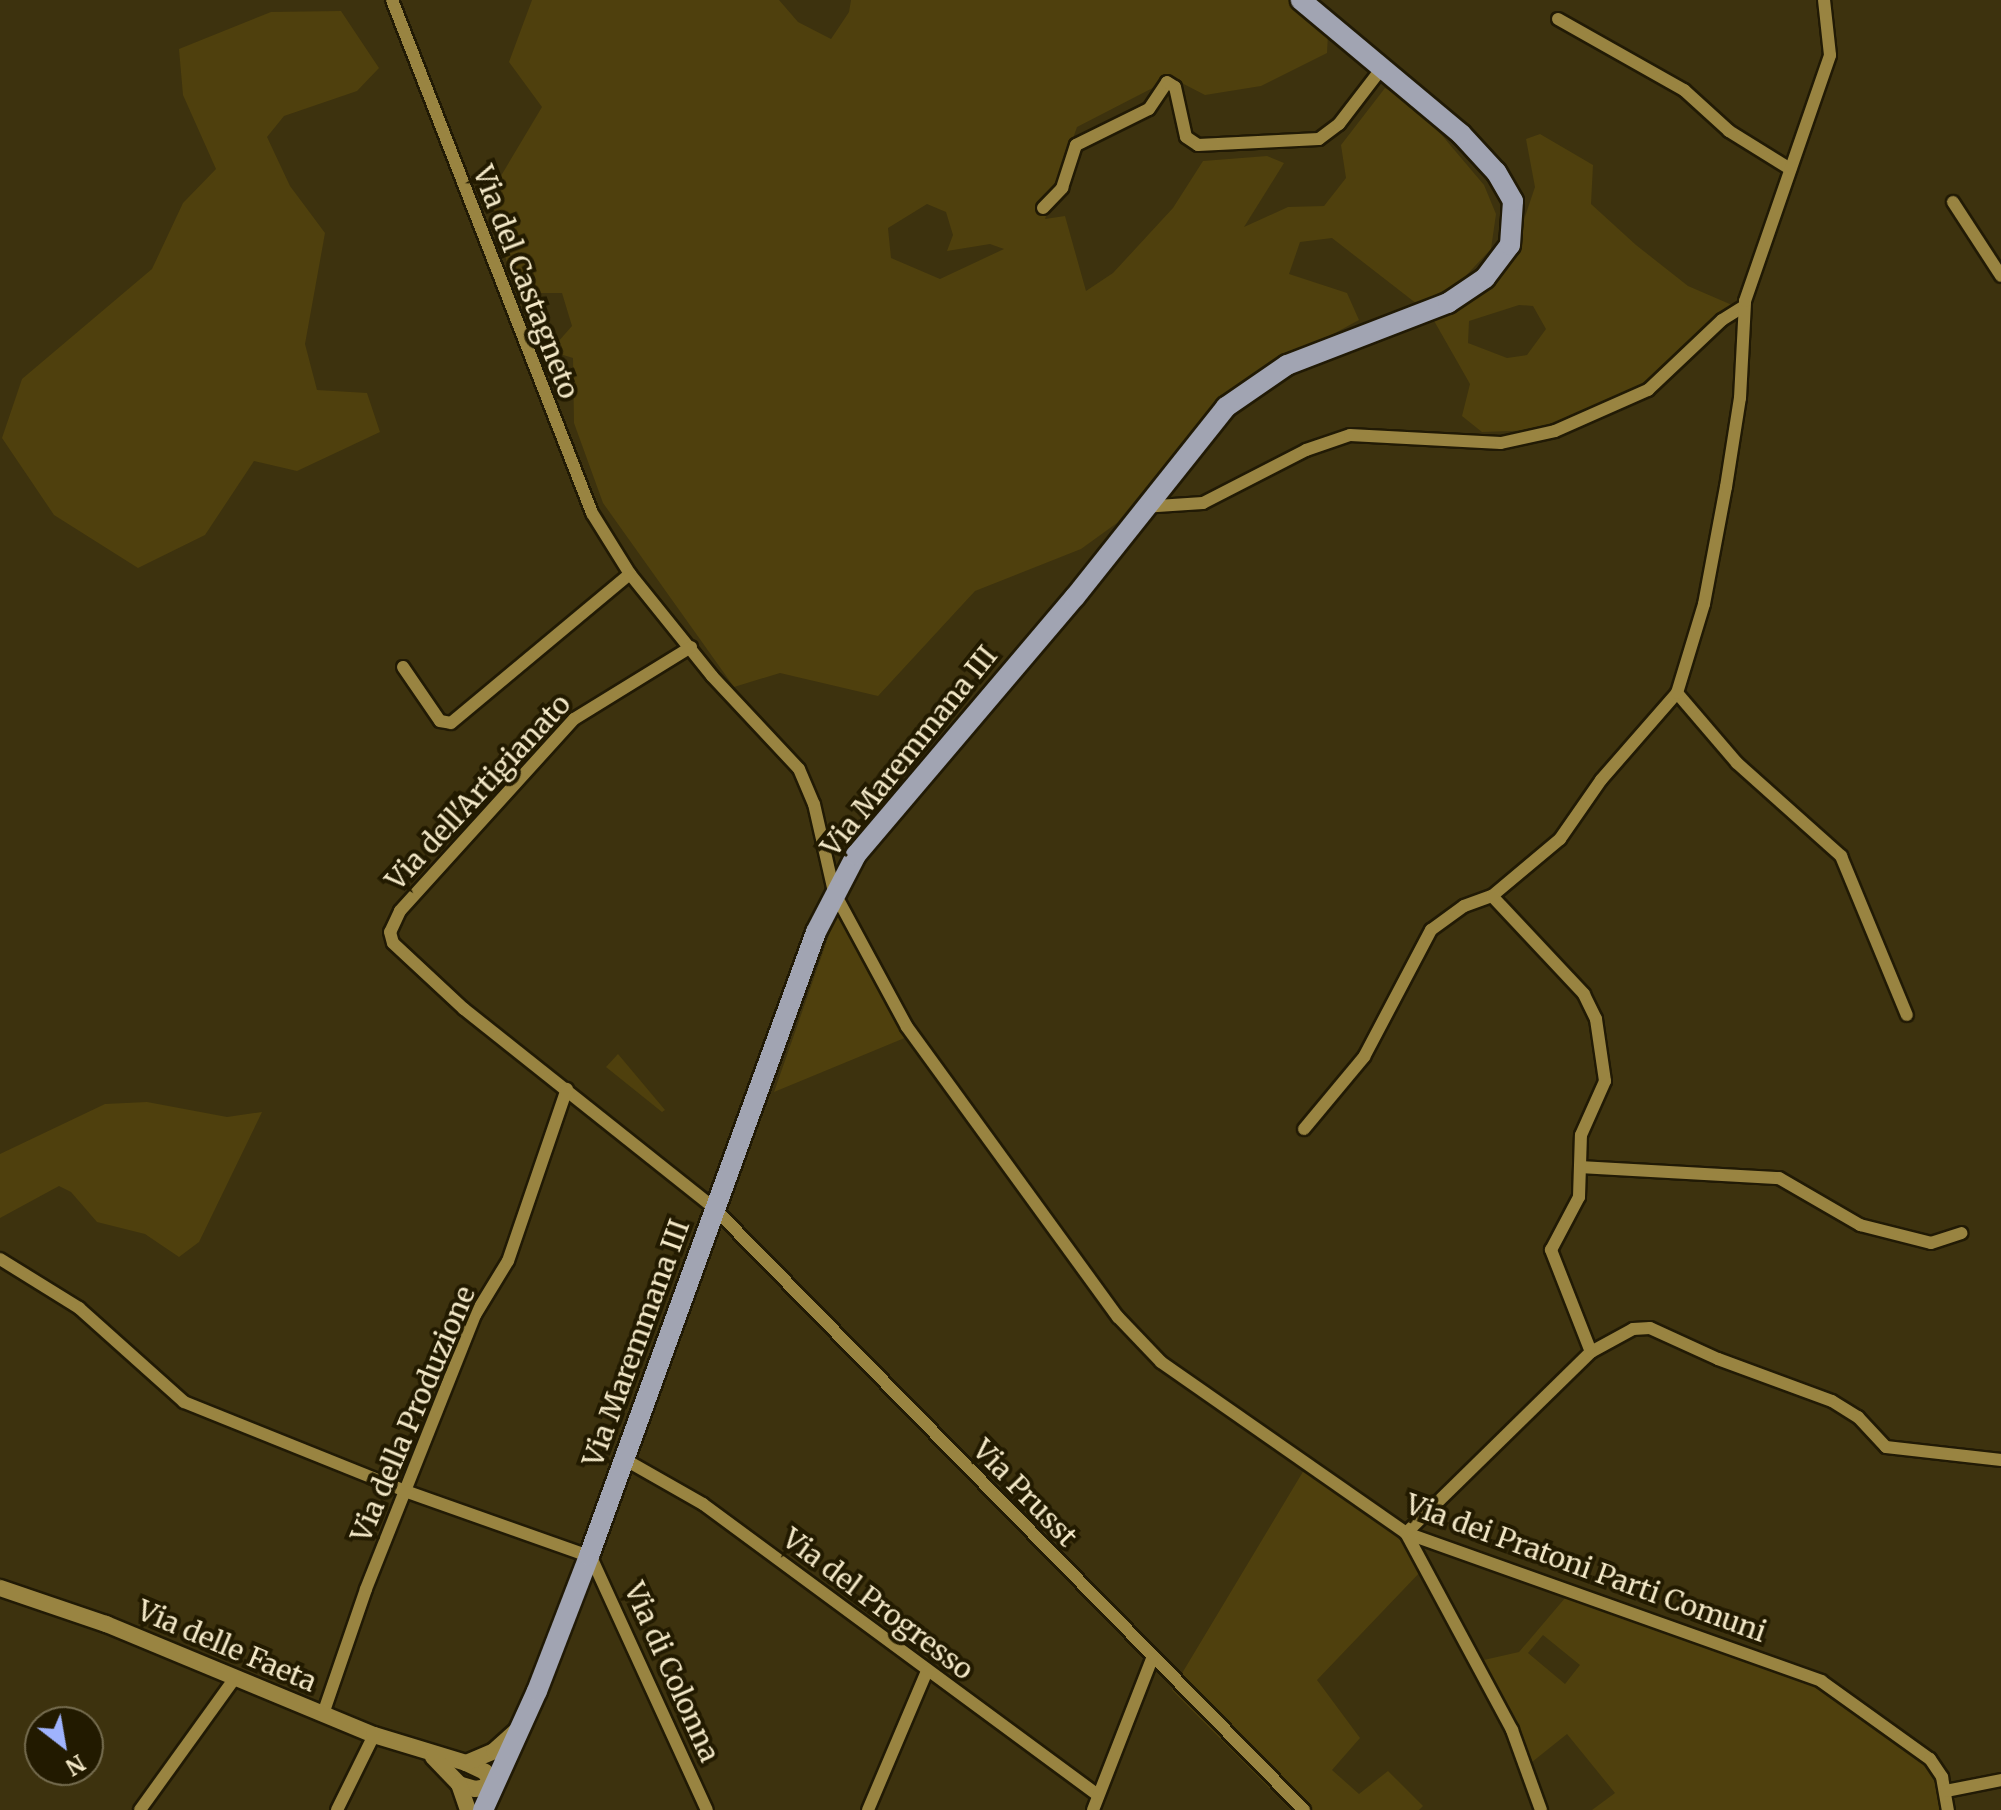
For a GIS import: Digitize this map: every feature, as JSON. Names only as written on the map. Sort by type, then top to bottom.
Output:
[{"type":"main road","name":"Via Maremmana III","points":[[483,1810],[589,1556],[714,1208],[834,892],[879,824],[1069,603],[1201,433],[1246,389],[1305,357],[1448,303],[1478,284],[1507,251],[1514,214],[1504,182],[1461,134],[1301,0]]},
{"type":"street","name":"Via del Castagneto","points":[[392,0],[587,499],[630,574],[799,769],[814,804],[834,892]]},
{"type":"street","points":[[1304,1129],[1359,1064],[1431,930],[1464,906],[1492,896],[1560,839],[1601,780],[1677,693],[1707,590],[1726,487],[1741,391],[1743,307],[1830,55],[1824,0]]},
{"type":"street","points":[[1558,19],[1675,84],[1729,131],[1790,169]]},
{"type":"street","points":[[1043,208],[1062,188],[1076,145],[1149,109],[1167,82],[1175,87],[1186,137],[1198,145],[1319,139],[1339,124],[1382,68]]},
{"type":"street","points":[[1953,202],[2001,276]]},
{"type":"street","points":[[1142,507],[1203,503],[1306,450],[1350,435],[1501,443],[1555,431],[1648,390],[1722,320],[1743,307]]},
{"type":"street","points":[[403,667],[440,721],[451,723],[630,574]]},
{"type":"street","name":"Via dell'Artigianato","points":[[691,647],[574,719],[400,911],[390,932],[393,943],[464,1009],[714,1208]]},
{"type":"street","points":[[1677,693],[1737,763],[1841,856],[1907,1015]]},
{"type":"street","name":"Via dei Pratoni Parti Comuni","points":[[834,892],[876,973],[950,1092],[1135,1337],[1161,1362],[1406,1533],[1809,1675],[1922,1752],[1937,1769],[1946,1791]]},
{"type":"street","points":[[1492,896],[1580,990],[1595,1014],[1606,1076],[1581,1135],[1579,1197],[1551,1255],[1591,1352]]},
{"type":"street","name":"Via della Produzione","points":[[323,1714],[405,1491],[475,1315],[508,1261],[567,1089]]},
{"type":"street","points":[[1581,1167],[1775,1177],[1797,1184],[1860,1225],[1931,1243],[1961,1233]]},
{"type":"street","name":"Via Prusst","points":[[714,1208],[1152,1659],[1304,1810]]},
{"type":"street","points":[[0,1259],[79,1308],[184,1402],[405,1491],[589,1556]]},
{"type":"street","points":[[1541,1810],[1512,1730],[1406,1533],[1591,1352],[1633,1329],[1650,1328],[1718,1359],[1832,1401],[1858,1417],[1886,1447],[2001,1460]]},
{"type":"street","name":"Via del Progresso","points":[[624,1459],[703,1504],[1098,1795]]},
{"type":"street","name":"Via di Colonna","points":[[589,1556],[600,1568],[707,1810]]},
{"type":"street","name":"Via delle Faeta","points":[[0,1588],[106,1624],[374,1735],[432,1756],[466,1763]]},
{"type":"street","points":[[1093,1810],[1152,1659]]},
{"type":"street","points":[[868,1810],[927,1671]]},
{"type":"street","points":[[140,1810],[234,1679]]},
{"type":"street","points":[[466,1763],[494,1751],[520,1727]]},
{"type":"street","points":[[337,1810],[374,1735]]},
{"type":"street","points":[[432,1756],[459,1784],[468,1810]]},
{"type":"street","points":[[466,1763],[485,1772],[493,1786]]},
{"type":"street","points":[[1948,1810],[1946,1791],[2001,1780]]},
{"type":"street","points":[[459,1784],[493,1786]]},
{"type":"shaded area","points":[[532,0],[779,0],[798,22],[831,39],[849,12],[851,0],[1288,0],[1328,34],[1327,53],[1261,86],[1205,95],[1172,78],[1077,127],[1045,219],[1065,216],[1086,291],[1113,273],[1173,208],[1203,161],[1267,156],[1284,163],[1244,227],[1288,207],[1324,206],[1346,178],[1341,145],[1385,88],[1418,107],[1484,185],[1496,214],[1491,249],[1460,282],[1417,304],[1332,238],[1300,242],[1289,274],[1347,293],[1359,320],[1221,395],[1117,523],[1081,549],[975,591],[878,696],[780,673],[734,687],[603,503],[574,423],[573,358],[550,351],[572,326],[562,293],[515,293],[489,196],[542,107],[509,62]],"holes":[[[927,204],[946,212],[953,235],[947,251],[990,244],[1004,249],[940,279],[891,258],[888,228]]]},
{"type":"shaded area","points":[[341,11],[379,68],[357,91],[284,116],[267,137],[290,186],[325,233],[305,344],[317,390],[367,393],[380,432],[297,471],[254,461],[205,535],[138,568],[54,515],[2,438],[22,379],[152,269],[183,203],[216,169],[183,95],[179,49],[271,12]]},
{"type":"shaded area","points":[[1540,134],[1593,165],[1591,204],[1688,286],[1732,305],[1652,384],[1604,409],[1539,430],[1482,432],[1462,416],[1470,384],[1433,319],[1485,289],[1508,267],[1535,187],[1526,139]],"holes":[[[1519,305],[1533,306],[1546,329],[1527,355],[1507,358],[1468,343],[1469,321]]]},
{"type":"shaded area","points":[[836,915],[845,918],[877,987],[907,1037],[774,1092]]},
{"type":"shaded area","points":[[618,1054],[665,1110],[662,1112],[606,1067]]},
{"type":"shaded area","points":[[147,1102],[227,1117],[262,1112],[199,1242],[179,1257],[145,1234],[97,1222],[71,1192],[59,1186],[0,1218],[0,1154],[105,1104]]},
{"type":"shaded area","points":[[1307,1465],[1406,1533],[1424,1568],[1317,1680],[1360,1738],[1332,1770],[1359,1794],[1388,1771],[1423,1806],[1419,1810],[1291,1810],[1172,1690]]},
{"type":"shaded area","points":[[1571,1591],[1803,1672],[1922,1752],[1955,1810],[1592,1810],[1615,1793],[1567,1734],[1527,1766],[1475,1662],[1519,1652]],"holes":[[[1543,1635],[1580,1665],[1565,1684],[1528,1653]]]}]
